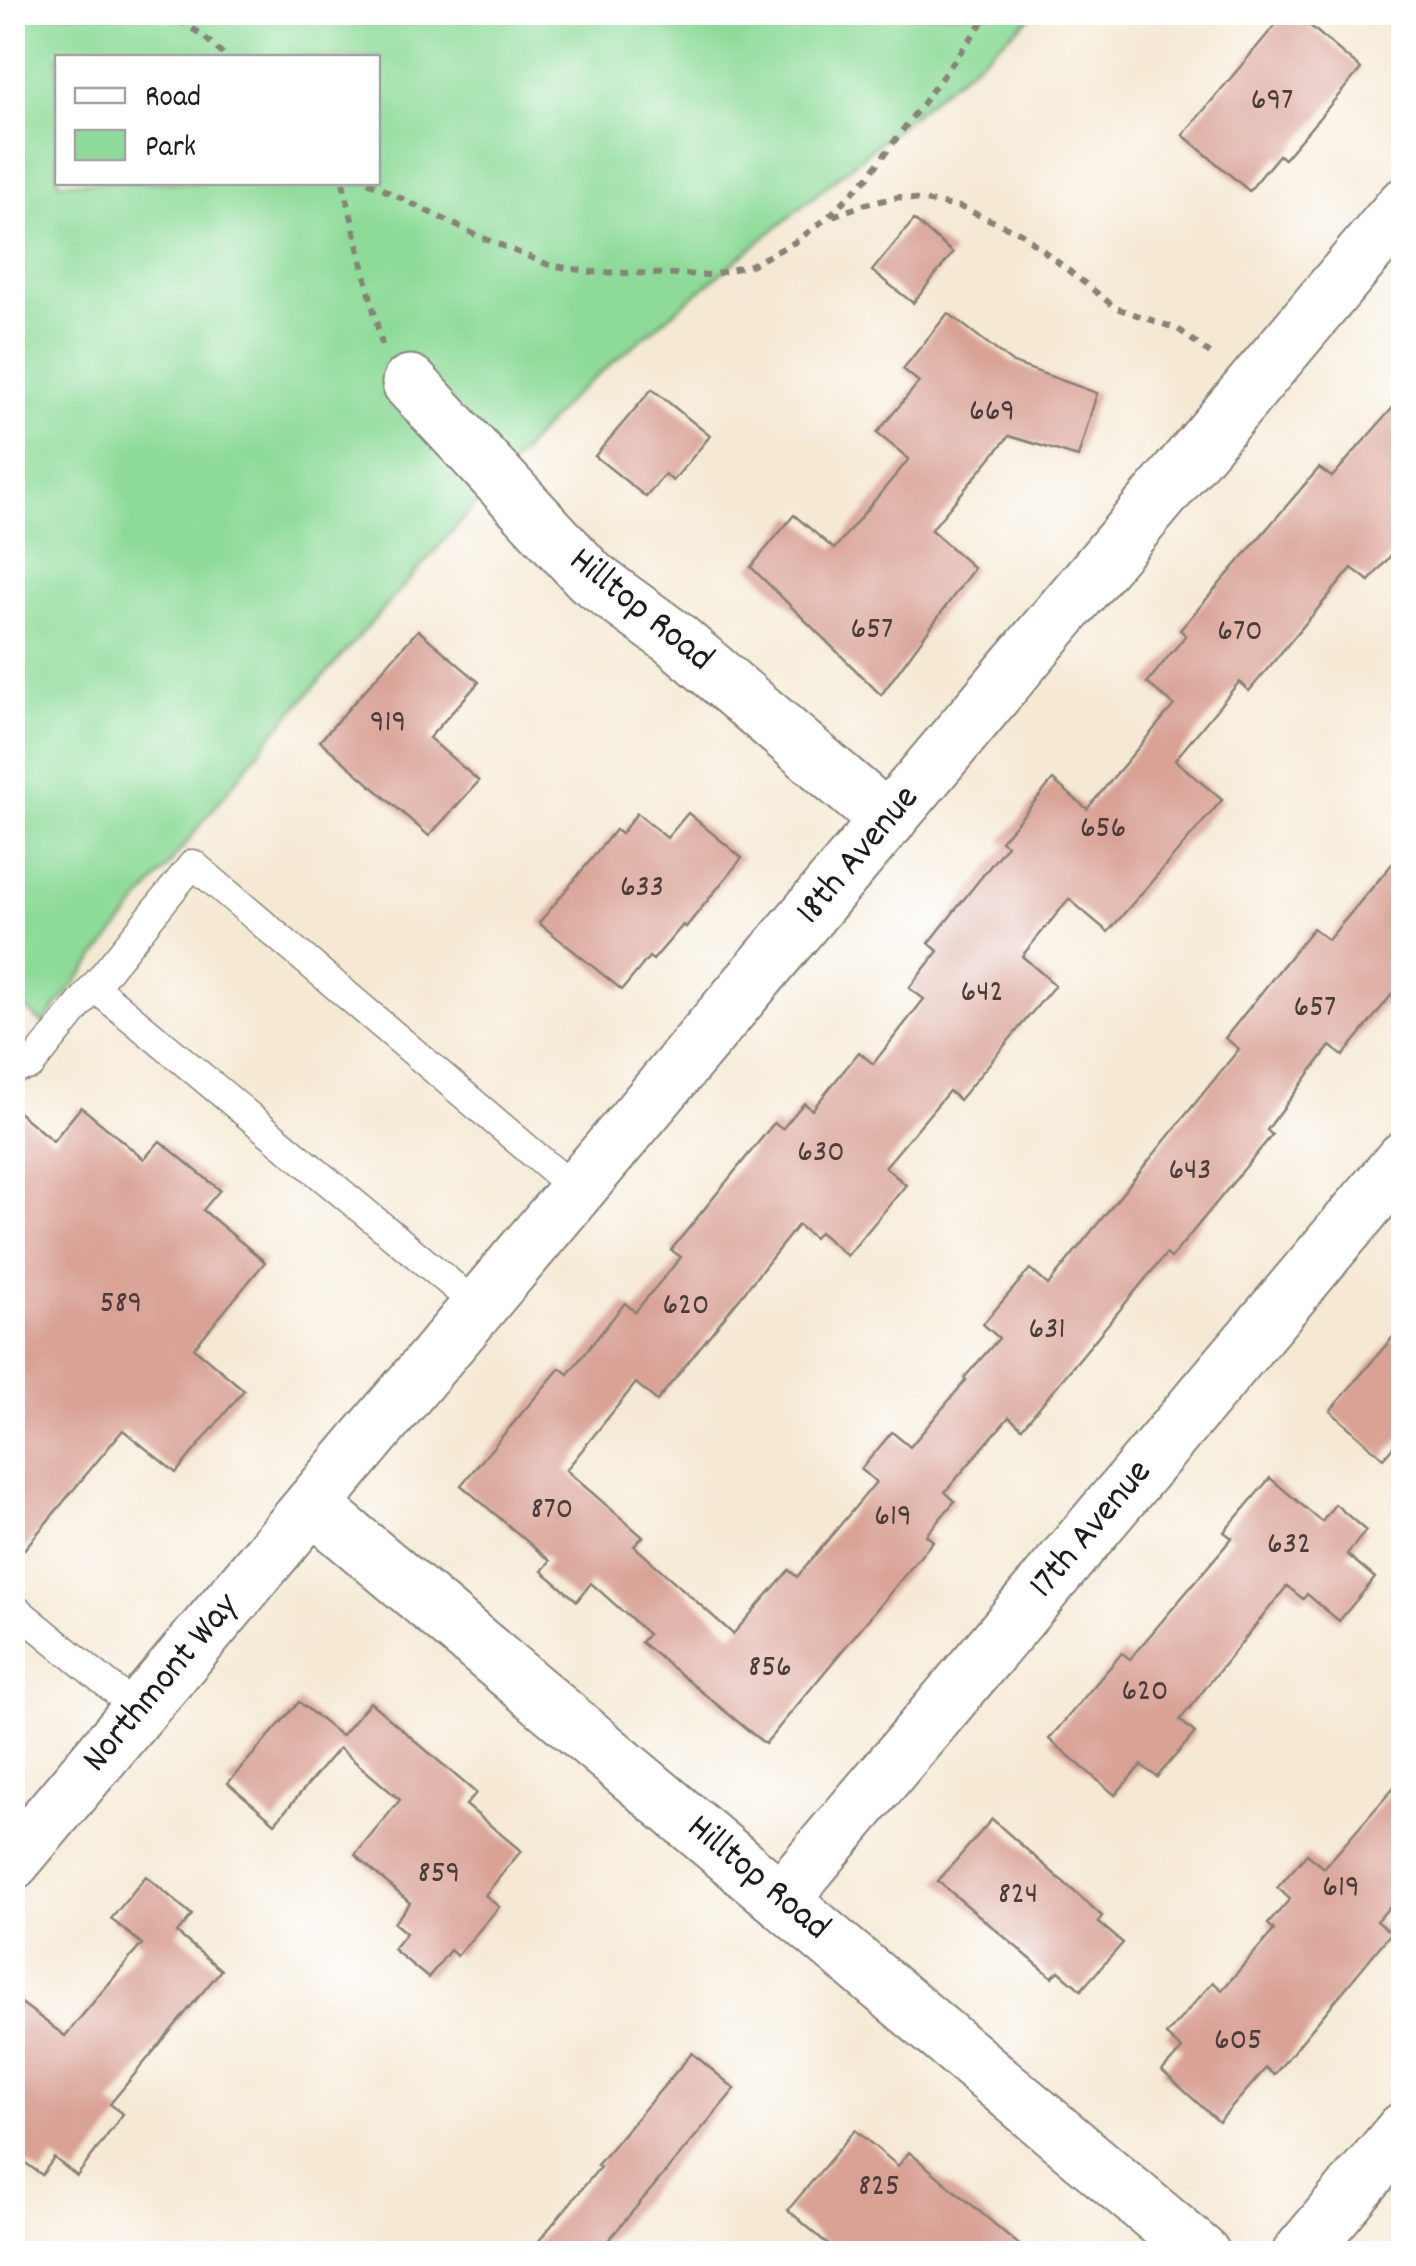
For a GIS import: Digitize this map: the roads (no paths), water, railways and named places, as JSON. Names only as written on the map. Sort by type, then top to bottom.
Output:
[{"type":"street","name":"18th Avenue","points":[[312,1505],[1404,206]]},
{"type":"street","name":"Hilltop Road","points":[[410,382],[590,577],[675,639],[888,821]]},
{"type":"street","name":"17th Avenue","points":[[781,1899],[1404,1160]]},
{"type":"street","name":"Hilltop Road","points":[[312,1505],[1202,2254]]},
{"type":"street","name":"Northmont Way","points":[[12,1862],[312,1505]]},
{"type":"street","points":[[1300,2254],[1404,2130]]},
{"type":"lane","points":[[12,1068],[31,1066],[193,864],[577,1191]]},
{"type":"lane","points":[[94,987],[479,1307]]},
{"type":"lane","points":[[12,1606],[140,1711]]}]
